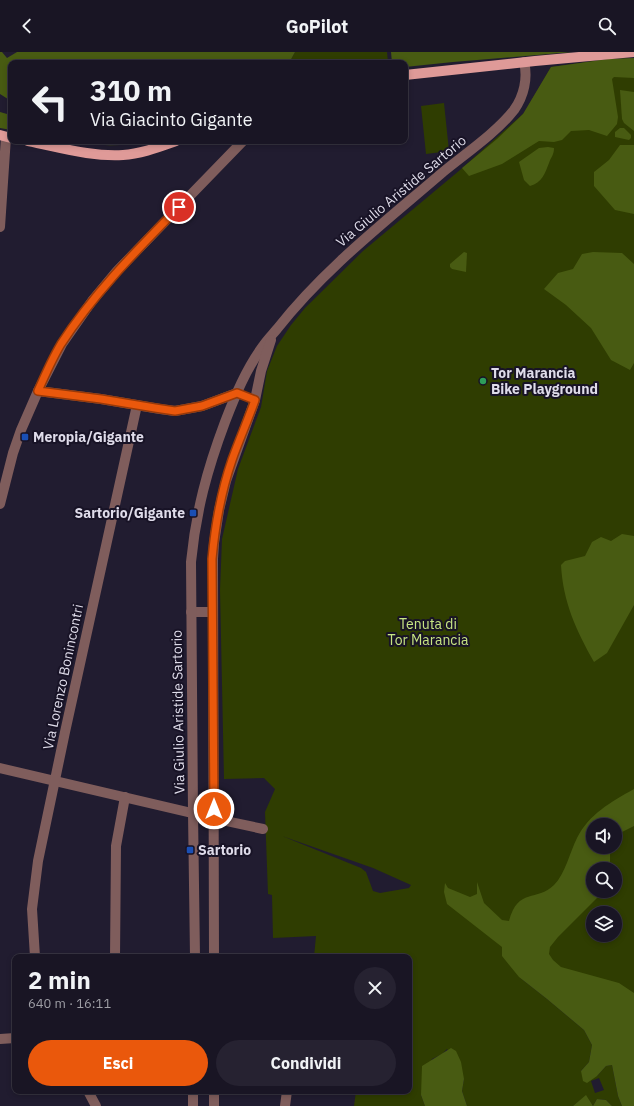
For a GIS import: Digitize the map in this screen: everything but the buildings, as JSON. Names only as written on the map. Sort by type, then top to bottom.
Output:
[{"type":"main road","points":[[408,76],[524,62],[634,52]]},
{"type":"main road","points":[[44,144],[115,155],[140,152],[166,144]]},
{"type":"street","name":"Via Giulio Aristide Sartorio","points":[[195,954],[191,612],[192,550],[200,499],[212,458],[237,393],[253,360],[266,341],[303,297],[329,271],[487,136],[509,115],[516,106],[524,86],[526,73],[524,62]]},
{"type":"street","points":[[0,226],[6,136]]},
{"type":"street","points":[[0,504],[17,442],[38,391],[62,344],[92,301],[117,271],[240,144]]},
{"type":"street","name":"Via Giulio Aristide Sartorio","points":[[214,954],[212,559],[219,510],[232,461],[255,400],[261,371],[274,333]]},
{"type":"street","points":[[38,391],[101,399],[166,410],[184,410],[214,402],[237,393],[255,400]]},
{"type":"street","name":"Via Lorenzo Bonincontri","points":[[35,954],[32,917],[33,896],[38,861],[66,726],[137,405]]},
{"type":"street","name":"Via Giulio Aristide Sartorio","points":[[191,612],[213,612]]},
{"type":"street","points":[[0,768],[193,812]]},
{"type":"street","points":[[115,954],[116,846],[125,797]]},
{"type":"street","name":"Via Giulio Aristide Sartorio","points":[[193,812],[214,818]]},
{"type":"street","points":[[214,818],[263,829]]},
{"type":"street","points":[[0,1039],[12,1038]]},
{"type":"street","points":[[90,1094],[96,1106]]},
{"type":"street","points":[[193,1094],[193,1106]]},
{"type":"street","points":[[214,1094],[214,1106]]},
{"type":"street","points":[[285,1106],[287,1094]]},
{"type":"green space","points":[[0,52],[2,52],[7,58],[17,52],[295,52],[291,60],[8,60],[8,99],[0,94]]},
{"type":"green space","points":[[295,52],[387,52],[388,60],[291,60]]},
{"type":"green space","points":[[391,52],[572,52],[408,67],[408,60],[392,60]]},
{"type":"green space","points":[[634,58],[634,78],[614,77],[612,79],[618,117],[617,124],[607,136],[589,130],[571,131],[562,140],[554,142],[539,141],[502,164],[469,176],[462,168],[497,139],[523,114],[551,67],[609,59]]},
{"type":"green space","name":"Tenuta di Tor Marancia","points":[[609,59],[634,59],[634,1054],[519,977],[584,1030],[592,1045],[589,1062],[581,1071],[597,1076],[606,1066],[612,1065],[618,1096],[622,1106],[612,1106],[606,1100],[597,1099],[593,1106],[586,1096],[573,1106],[467,1106],[462,1091],[464,1079],[447,1049],[442,1054],[432,1059],[421,1095],[425,1106],[354,1106],[356,1094],[412,1094],[412,954],[314,954],[316,936],[273,938],[272,895],[268,894],[265,812],[275,789],[264,778],[224,779],[220,590],[222,539],[238,469],[261,407],[267,371],[277,346],[305,308],[363,251],[460,170],[524,113],[551,67]],"holes":[[[282,836],[373,868],[411,885],[409,888],[380,893],[373,891],[366,872],[361,868]],[[599,1078],[604,1090],[595,1093],[591,1081]]]},
{"type":"green space","points":[[620,90],[634,92],[634,131],[624,123],[622,119]]},
{"type":"green space","points":[[444,103],[449,151],[426,154],[421,106]]},
{"type":"green space","points":[[0,112],[7,114],[8,112],[8,129],[0,128]]},
{"type":"green space","points":[[620,128],[624,128],[631,135],[629,140],[615,137],[615,132]]},
{"type":"green space","points":[[88,144],[129,144],[108,145]]},
{"type":"green space","points":[[620,145],[634,145],[634,214],[615,210],[594,186],[594,172],[609,160]]},
{"type":"green space","points":[[539,148],[554,148],[554,150],[546,170],[537,183],[530,186],[524,180],[519,162]]},
{"type":"green space","points":[[464,252],[467,253],[466,272],[452,269],[450,264]]},
{"type":"green space","points":[[593,252],[622,253],[634,264],[634,363],[630,370],[611,360],[591,328],[566,305],[544,289],[558,273],[573,269],[582,254]]},
{"type":"green space","points":[[622,534],[634,536],[634,605],[607,653],[594,662],[576,627],[568,604],[564,591],[561,565],[565,561],[585,556],[592,542],[601,537],[611,541]]},
{"type":"green space","points":[[634,789],[634,826],[622,832],[622,818],[591,818],[609,804]]},
{"type":"green space","points":[[586,825],[586,854],[610,854],[610,862],[586,862],[586,898],[597,898],[589,906],[586,906],[586,909],[558,937],[550,947],[549,954],[561,967],[619,983],[634,993],[634,1106],[622,1106],[618,1096],[612,1065],[606,1066],[597,1076],[587,1083],[583,1081],[581,1071],[589,1062],[592,1045],[584,1030],[519,977],[502,956],[502,947],[447,904],[444,892],[445,883],[448,888],[470,897],[477,894],[477,882],[484,903],[502,920],[509,921],[517,903],[523,899],[548,890],[554,885],[561,875],[582,830]]},
{"type":"green space","points":[[451,1048],[456,1051],[461,1062],[464,1079],[462,1091],[467,1106],[425,1106],[421,1095],[422,1066]]},
{"type":"green space","points":[[586,1095],[593,1106],[573,1106]]},
{"type":"green space","points":[[597,1099],[606,1100],[612,1106],[593,1106]]},
{"type":"place","name":"Tor Marancia Bike Playground","points":[[483,381]]},
{"type":"place","name":"Meropia/Gigante","points":[[25,437]]},
{"type":"place","name":"Sartorio/Gigante","points":[[193,513]]},
{"type":"place","name":"Sartorio","points":[[190,850]]},
{"type":"route","points":[[179,207],[117,271],[92,301],[56,354],[38,391],[78,395],[175,411],[202,406],[237,393],[255,400],[239,441],[226,481],[219,510],[212,559],[214,809]]}]
